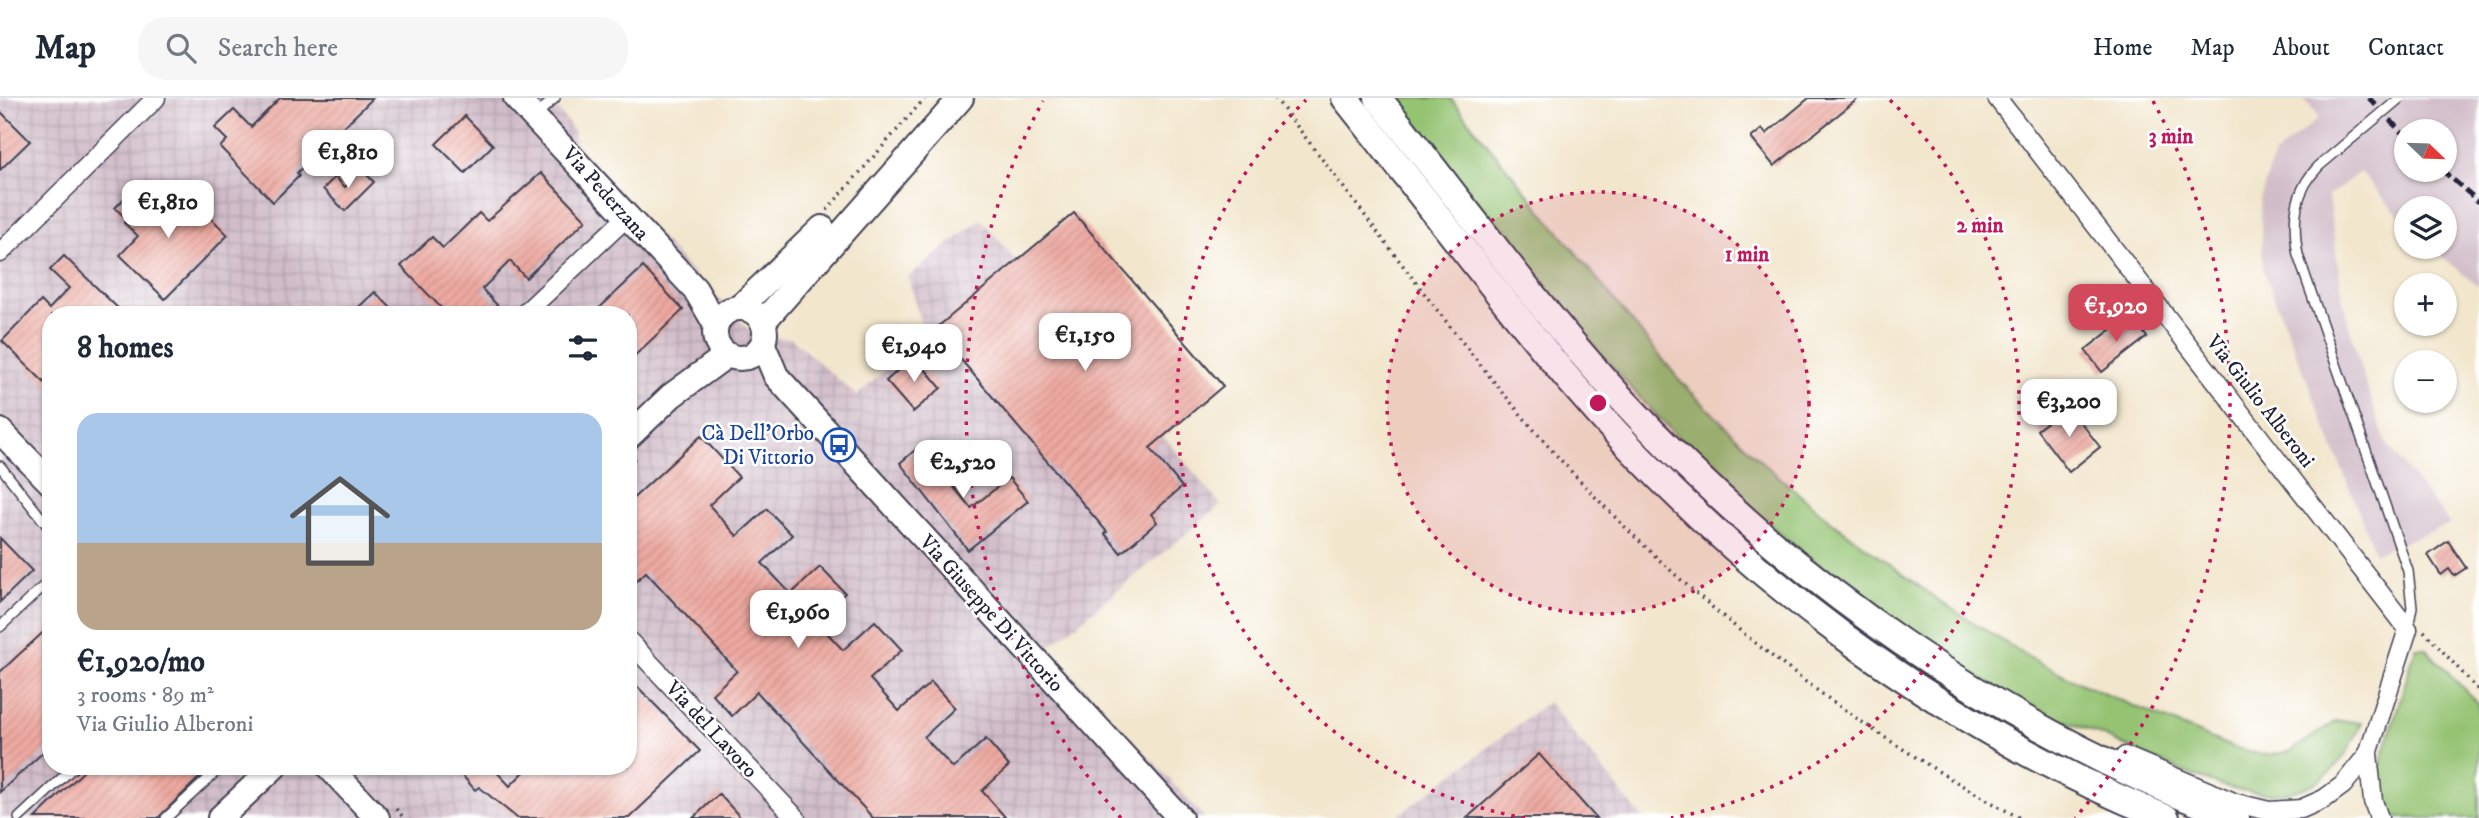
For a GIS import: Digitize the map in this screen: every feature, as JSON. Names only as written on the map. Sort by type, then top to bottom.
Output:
[{"type":"main road","points":[[1345,98],[1570,381],[1704,522],[1826,623],[1907,680],[2054,766],[2166,818]]},
{"type":"main road","points":[[1378,98],[1555,320],[1618,394],[1703,481],[1790,560],[1864,617],[1966,685],[2053,735],[2125,771],[2236,818]]},
{"type":"street","points":[[0,253],[156,98]]},
{"type":"street","name":"Via Pederzana","points":[[516,98],[536,116],[737,332]]},
{"type":"street","points":[[737,332],[802,250],[939,98]]},
{"type":"street","points":[[637,429],[737,332],[961,98]]},
{"type":"street","name":"Via Giulio Alberoni","points":[[1997,98],[2408,629]]},
{"type":"street","points":[[533,306],[628,216]]},
{"type":"street","name":"Via Giuseppe Di Vittorio","points":[[737,332],[1180,818]]},
{"type":"street","points":[[1,435],[42,474]]},
{"type":"street","points":[[2053,735],[2099,743],[2236,803],[2269,811],[2301,809],[2324,799],[2343,785],[2368,754],[2408,629]]},
{"type":"street","name":"Via del Lavoro","points":[[637,650],[796,818]]},
{"type":"street","points":[[2368,754],[2373,801],[2379,818]]},
{"type":"street","points":[[220,818],[265,775]]},
{"type":"street","points":[[336,775],[377,818]]},
{"type":"lane","points":[[536,116],[555,98]]},
{"type":"lane","points":[[2400,98],[2319,166],[2305,183],[2296,207],[2294,223],[2298,255],[2408,571],[2412,607],[2408,629]]},
{"type":"lane","points":[[0,466],[42,519]]},
{"type":"lane","points":[[0,628],[42,588]]},
{"type":"lane","points":[[19,818],[65,775]]},
{"type":"lane","points":[[166,818],[212,775]]},
{"type":"path","points":[[825,213],[925,98]]},
{"type":"path","points":[[1275,98],[1518,411],[1566,465],[1653,552],[1814,691],[1951,781],[2020,818]]},
{"type":"path","points":[[2408,629],[2424,631],[2479,691]]},
{"type":"shaded area","points":[[0,98],[549,98],[573,130],[575,143],[687,267],[757,338],[791,338],[857,396],[924,334],[908,277],[981,219],[1221,505],[1048,648],[1205,818],[0,818]]},
{"type":"shaded area","points":[[2304,98],[2479,98],[2479,287],[2445,259],[2457,259],[2457,196],[2394,196],[2394,210],[2360,172],[2328,196],[2343,301],[2361,370],[2386,443],[2450,524],[2375,553],[2263,269],[2260,199],[2274,155],[2319,118]]},
{"type":"shaded area","points":[[1548,702],[1642,818],[1395,818]]},
{"type":"green space","points":[[1396,98],[1450,98],[1681,382],[1764,464],[1832,522],[1941,602],[2030,658],[2084,685],[2229,746],[2263,755],[2289,752],[2336,721],[2362,722],[2346,753],[2328,774],[2306,787],[2282,793],[2256,793],[2228,787],[2167,765],[2034,708],[1972,674],[1921,641],[1871,606],[1775,529],[1686,446],[1579,329]]},
{"type":"green space","points":[[2416,648],[2425,648],[2479,705],[2479,818],[2388,818],[2383,807],[2378,772]]},
{"type":"building","points":[[280,98],[373,98],[297,173],[299,176],[273,202],[220,147],[227,140],[215,128],[234,110],[251,127]]},
{"type":"building","points":[[1809,98],[1859,98],[1774,166],[1751,138],[1762,129],[1766,134]]},
{"type":"building","points":[[0,111],[30,141],[0,170]]},
{"type":"building","points":[[465,116],[493,145],[465,173],[436,144]]},
{"type":"building","points":[[362,170],[374,182],[345,211],[323,189],[335,177],[345,187]]},
{"type":"building","points":[[541,173],[586,220],[526,278],[510,261],[482,289],[498,306],[439,306],[401,266],[432,237],[443,248],[479,213],[487,221]]},
{"type":"building","points":[[132,190],[158,215],[183,190],[228,235],[165,299],[120,255],[138,236],[124,223],[127,219],[115,208]]},
{"type":"building","points":[[1074,213],[1223,386],[1150,448],[1182,487],[1151,514],[1157,522],[1121,553],[1105,534],[1107,532],[935,329]]},
{"type":"building","points":[[64,256],[116,306],[52,306],[69,288],[50,270]]},
{"type":"building","points":[[643,267],[683,310],[637,353],[637,306],[602,306]]},
{"type":"building","points":[[375,292],[389,306],[360,306]]},
{"type":"building","points":[[41,301],[46,306],[42,306],[42,380],[2,341]]},
{"type":"building","points":[[2130,315],[2147,337],[2102,372],[2085,350]]},
{"type":"building","points":[[914,356],[941,388],[913,412],[886,381]]},
{"type":"building","points":[[2068,406],[2100,447],[2069,472],[2037,430]]},
{"type":"building","points":[[701,436],[739,477],[709,505],[737,536],[767,509],[792,535],[762,563],[791,594],[820,567],[845,593],[815,620],[843,650],[875,621],[902,650],[870,679],[899,711],[931,682],[955,708],[924,737],[953,768],[986,739],[1009,766],[982,791],[1006,818],[873,818],[757,692],[732,716],[712,694],[737,671],[646,572],[637,580],[637,495]]},
{"type":"building","points":[[920,446],[971,508],[1009,478],[1028,501],[968,550],[900,463]]},
{"type":"building","points":[[0,538],[32,571],[0,602]]},
{"type":"building","points":[[2448,541],[2466,568],[2454,576],[2449,569],[2441,575],[2428,555]]},
{"type":"building","points":[[42,633],[42,753],[0,792],[0,672]]},
{"type":"building","points":[[637,686],[700,751],[629,818],[517,818],[479,787],[475,790],[462,775],[500,775],[510,786],[521,775],[637,775]]},
{"type":"building","points":[[1539,754],[1596,818],[1467,818]]},
{"type":"building","points":[[80,775],[202,775],[158,818],[35,818]]},
{"type":"building","points":[[719,794],[741,818],[693,818]]},
{"type":"railway","points":[[2369,98],[2394,124]]},
{"type":"railway","points":[[2456,182],[2479,202]]},
{"type":"place","name":"Cà Dell'Orbo Di Vittorio","points":[[839,445]]}]
